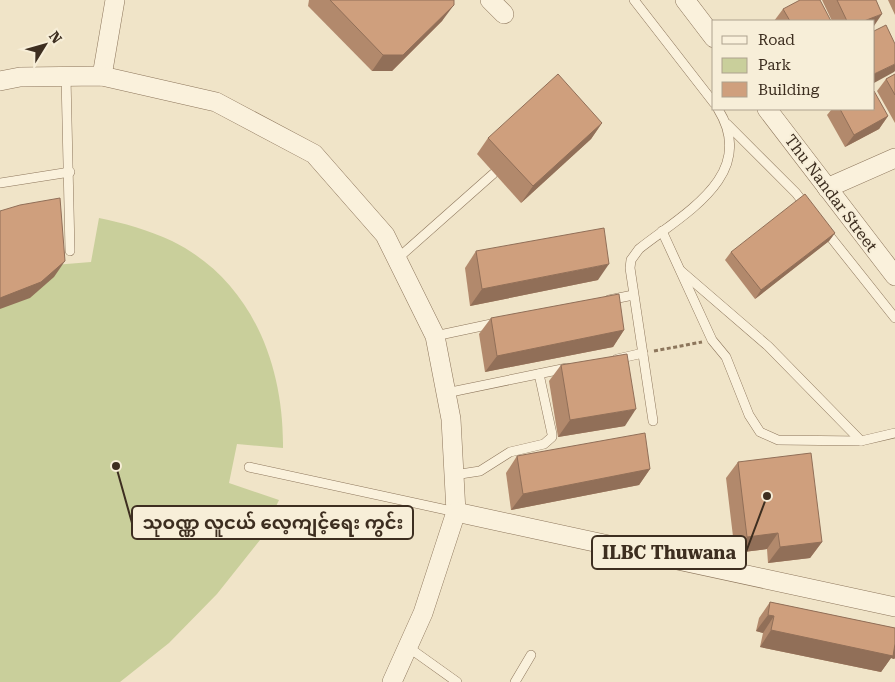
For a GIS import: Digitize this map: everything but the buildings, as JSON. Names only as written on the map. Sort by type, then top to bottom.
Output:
[{"type":"street","points":[[102,76],[115,0]]},
{"type":"street","points":[[490,0],[504,14]]},
{"type":"street","points":[[685,0],[712,35]]},
{"type":"street","points":[[0,81],[20,77],[102,76],[216,102],[314,154],[385,235],[435,336],[451,419],[456,512],[423,613],[392,682]]},
{"type":"street","name":"Thu Nandar Street","points":[[768,110],[895,276]]},
{"type":"street","points":[[827,188],[895,158]]},
{"type":"street","points":[[456,512],[895,607]]},
{"type":"lane","points":[[634,0],[712,100]]},
{"type":"lane","points":[[66,77],[70,172],[70,251]]},
{"type":"lane","points":[[653,421],[633,295],[631,260],[639,249],[704,199],[720,180],[730,157],[730,138],[719,110]]},
{"type":"lane","points":[[725,122],[796,193],[895,318]]},
{"type":"lane","points":[[0,183],[70,172]]},
{"type":"lane","points":[[397,259],[493,174]]},
{"type":"lane","points":[[662,231],[712,340],[726,357],[749,415],[760,432],[778,440],[861,441],[895,433],[895,439]]},
{"type":"lane","points":[[679,270],[768,346],[861,441]]},
{"type":"lane","points":[[594,303],[633,295]]},
{"type":"lane","points":[[435,336],[507,321]]},
{"type":"lane","points":[[606,361],[643,353]]},
{"type":"lane","points":[[446,392],[577,366]]},
{"type":"lane","points":[[454,475],[480,471],[510,452],[544,444],[552,438],[539,374]]},
{"type":"lane","points":[[249,467],[456,512]]},
{"type":"lane","points":[[408,647],[457,682]]},
{"type":"lane","points":[[514,682],[532,655]]},
{"type":"path","points":[[643,353],[712,340]]},
{"type":"green space","points":[[99,218],[136,227],[172,241],[199,258],[223,278],[242,301],[258,328],[269,356],[277,386],[282,417],[283,448],[237,444],[229,483],[279,500],[260,540],[217,594],[169,643],[120,682],[0,682],[0,224],[54,265],[91,262]]},
{"type":"place","name":"သုဝဏ္ဏ လူငယ် လေ့ကျင့်ရေး ကွင်း","points":[[116,466]]},
{"type":"place","name":"ILBC Thuwana","points":[[767,496]]}]
